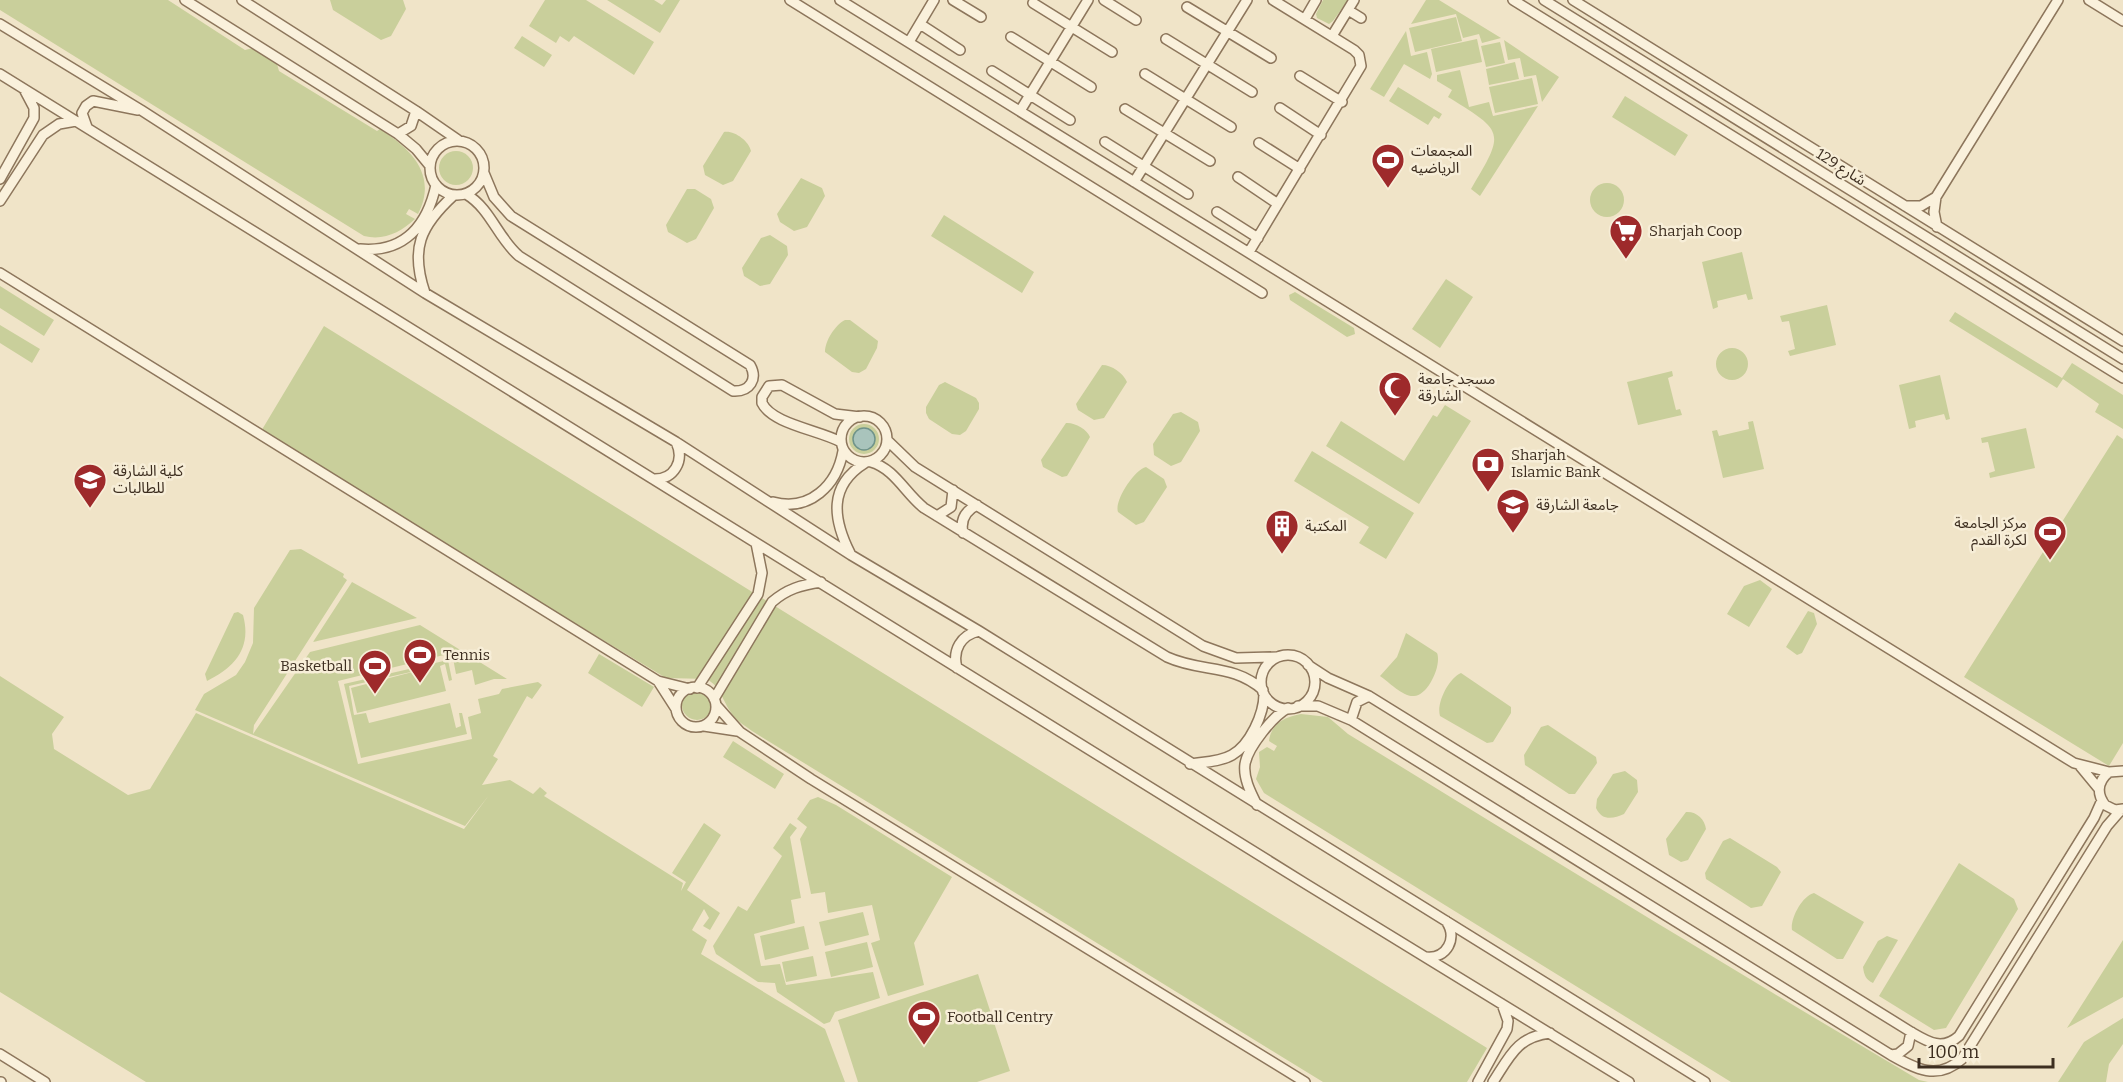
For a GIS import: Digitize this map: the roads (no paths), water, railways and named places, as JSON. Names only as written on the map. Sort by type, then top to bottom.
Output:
[{"type":"street","points":[[185,0],[398,135],[416,149],[430,166],[436,185],[430,214],[418,249],[418,269],[425,292]]},
{"type":"street","points":[[242,0],[458,140],[473,145],[479,151],[485,165],[484,173],[474,190],[466,194],[454,195],[430,214],[405,240],[385,249],[359,249]]},
{"type":"street","points":[[790,0],[1262,293]]},
{"type":"street","points":[[840,0],[2080,766],[2099,789]]},
{"type":"street","points":[[909,42],[934,0]]},
{"type":"street","points":[[953,0],[981,17]]},
{"type":"street","points":[[1020,111],[1088,0]]},
{"type":"street","points":[[1104,0],[1136,20]]},
{"type":"street","points":[[1134,182],[1247,0]]},
{"type":"street","points":[[1249,252],[1342,102],[1360,70],[1361,62],[1357,52],[1273,0]]},
{"type":"street","points":[[1305,19],[1316,0]]},
{"type":"street","points":[[1332,36],[1354,0]]},
{"type":"street","points":[[1513,0],[2123,378]]},
{"type":"street","name":"شارع 129","points":[[1544,0],[2123,359]]},
{"type":"street","name":"شارع 129","points":[[1573,0],[2123,341]]},
{"type":"street","points":[[1937,227],[1934,212],[1936,197],[2058,0]]},
{"type":"street","points":[[2089,0],[2123,21]]},
{"type":"street","points":[[1033,3],[1112,52]]},
{"type":"street","points":[[1187,7],[1271,58]]},
{"type":"street","points":[[1348,10],[1361,18]]},
{"type":"street","points":[[0,24],[141,110],[425,292],[676,442],[851,555],[979,631],[1705,1082]]},
{"type":"street","points":[[920,24],[960,50]]},
{"type":"street","points":[[1011,37],[1091,87]]},
{"type":"street","points":[[1166,39],[1252,92]]},
{"type":"street","points":[[992,70],[1070,120]]},
{"type":"street","points":[[0,74],[1629,1082]]},
{"type":"street","points":[[1145,74],[1231,127]]},
{"type":"street","points":[[1300,76],[1342,102]]},
{"type":"street","points":[[0,179],[34,118],[32,101],[24,89]]},
{"type":"street","points":[[88,129],[83,122],[82,113],[93,101],[125,110],[141,110]]},
{"type":"street","points":[[1280,108],[1321,135]]},
{"type":"street","points":[[1125,109],[1210,161]]},
{"type":"street","points":[[398,135],[411,126],[416,111]]},
{"type":"street","points":[[0,201],[51,128],[76,121]]},
{"type":"street","points":[[430,166],[436,151],[449,142],[458,140]]},
{"type":"street","points":[[1105,142],[1188,194]]},
{"type":"street","points":[[1259,143],[1300,169]]},
{"type":"street","points":[[12,159],[23,166]]},
{"type":"street","points":[[466,194],[488,212],[503,240],[519,256],[733,391],[747,389],[752,384],[753,371],[750,365],[511,216],[494,197],[484,173]]},
{"type":"street","points":[[1238,177],[1278,204]]},
{"type":"street","points":[[436,185],[454,195]]},
{"type":"street","points":[[1904,206],[1921,206],[1936,197]]},
{"type":"street","points":[[1217,212],[1258,238]]},
{"type":"street","points":[[405,240],[418,249]]},
{"type":"street","points":[[1,275],[658,681],[707,691],[740,732],[812,779],[1305,1082]]},
{"type":"street","points":[[2102,800],[2094,818],[1959,1036],[1954,1041],[1939,1045],[1911,1032],[1369,696],[1328,678],[1297,656],[1236,658],[1213,651],[910,463],[887,440],[879,422],[870,417],[823,410],[782,385],[769,386],[764,391],[762,404],[771,414],[794,425],[818,431],[842,446],[852,460],[868,462],[890,471],[912,498],[937,516],[1167,657],[1194,667],[1233,672],[1263,692],[1272,703],[1293,707],[1318,706],[1351,720],[1920,1071],[1929,1073],[1947,1070],[1962,1059],[2107,826],[2122,810]]},
{"type":"street","points":[[767,500],[783,505],[802,502],[826,488],[839,469],[845,426],[860,417]]},
{"type":"street","points":[[851,555],[836,518],[838,495],[850,476],[884,451],[887,440]]},
{"type":"street","points":[[653,479],[669,476],[676,468],[680,458],[676,442]]},
{"type":"street","points":[[826,488],[838,495]]},
{"type":"street","points":[[937,516],[951,507],[953,490]]},
{"type":"street","points":[[963,533],[963,519],[968,510],[977,505]]},
{"type":"street","points":[[676,709],[680,696],[694,688],[752,605],[761,583],[762,573],[756,543]]},
{"type":"street","points":[[703,726],[713,718],[715,702],[764,612],[783,593],[800,585],[821,582]]},
{"type":"street","points":[[752,605],[764,612]]},
{"type":"street","points":[[957,668],[955,657],[958,647],[964,638],[979,631]]},
{"type":"street","points":[[1232,755],[1241,747],[1263,709],[1261,679],[1264,668],[1277,657]]},
{"type":"street","points":[[1257,805],[1247,783],[1245,763],[1265,729],[1276,716],[1308,699],[1313,688],[1314,676],[1308,664]]},
{"type":"street","points":[[658,681],[678,716],[689,726],[740,732]]},
{"type":"street","points":[[1351,720],[1357,702],[1369,696]]},
{"type":"street","points":[[1256,724],[1265,729]]},
{"type":"street","points":[[1190,764],[1232,755],[1239,757],[1245,763]]},
{"type":"street","points":[[2080,766],[2118,769]]},
{"type":"street","points":[[2118,769],[2100,782],[2099,789],[2102,800],[2110,808],[2122,810]]},
{"type":"street","points":[[1425,957],[1440,955],[1450,944],[1451,930],[1446,921]]},
{"type":"street","points":[[1478,1082],[1507,1029],[1508,1021],[1502,1004]]},
{"type":"street","points":[[1891,1055],[1898,1054],[1908,1046],[1911,1032]]},
{"type":"street","points":[[1485,1070],[1495,1079],[1522,1041],[1530,1036],[1550,1033]]},
{"type":"street","points":[[0,1054],[45,1082]]},
{"type":"water","points":[[864,428],[874,435],[875,439],[868,449],[864,450],[854,443],[853,439],[860,429]]},
{"type":"place","name":"المجمعات الرياضيه","points":[[1388,189]]},
{"type":"place","name":"Sharjah Coop","points":[[1626,260]]},
{"type":"place","name":"مسجد جامعة الشارقة","points":[[1395,417]]},
{"type":"place","name":"Sharjah Islamic Bank","points":[[1488,493]]},
{"type":"place","name":"كلية الشارقة للطالبات","points":[[90,509]]},
{"type":"place","name":"جامعة الشارقة","points":[[1513,534]]},
{"type":"place","name":"المكتبة","points":[[1282,555]]},
{"type":"place","name":"مركز الجامعة لكرة القدم","points":[[2050,561]]},
{"type":"place","name":"Tennis","points":[[420,684]]},
{"type":"place","name":"Basketball","points":[[375,695]]},
{"type":"place","name":"Football Centry","points":[[924,1046]]}]
